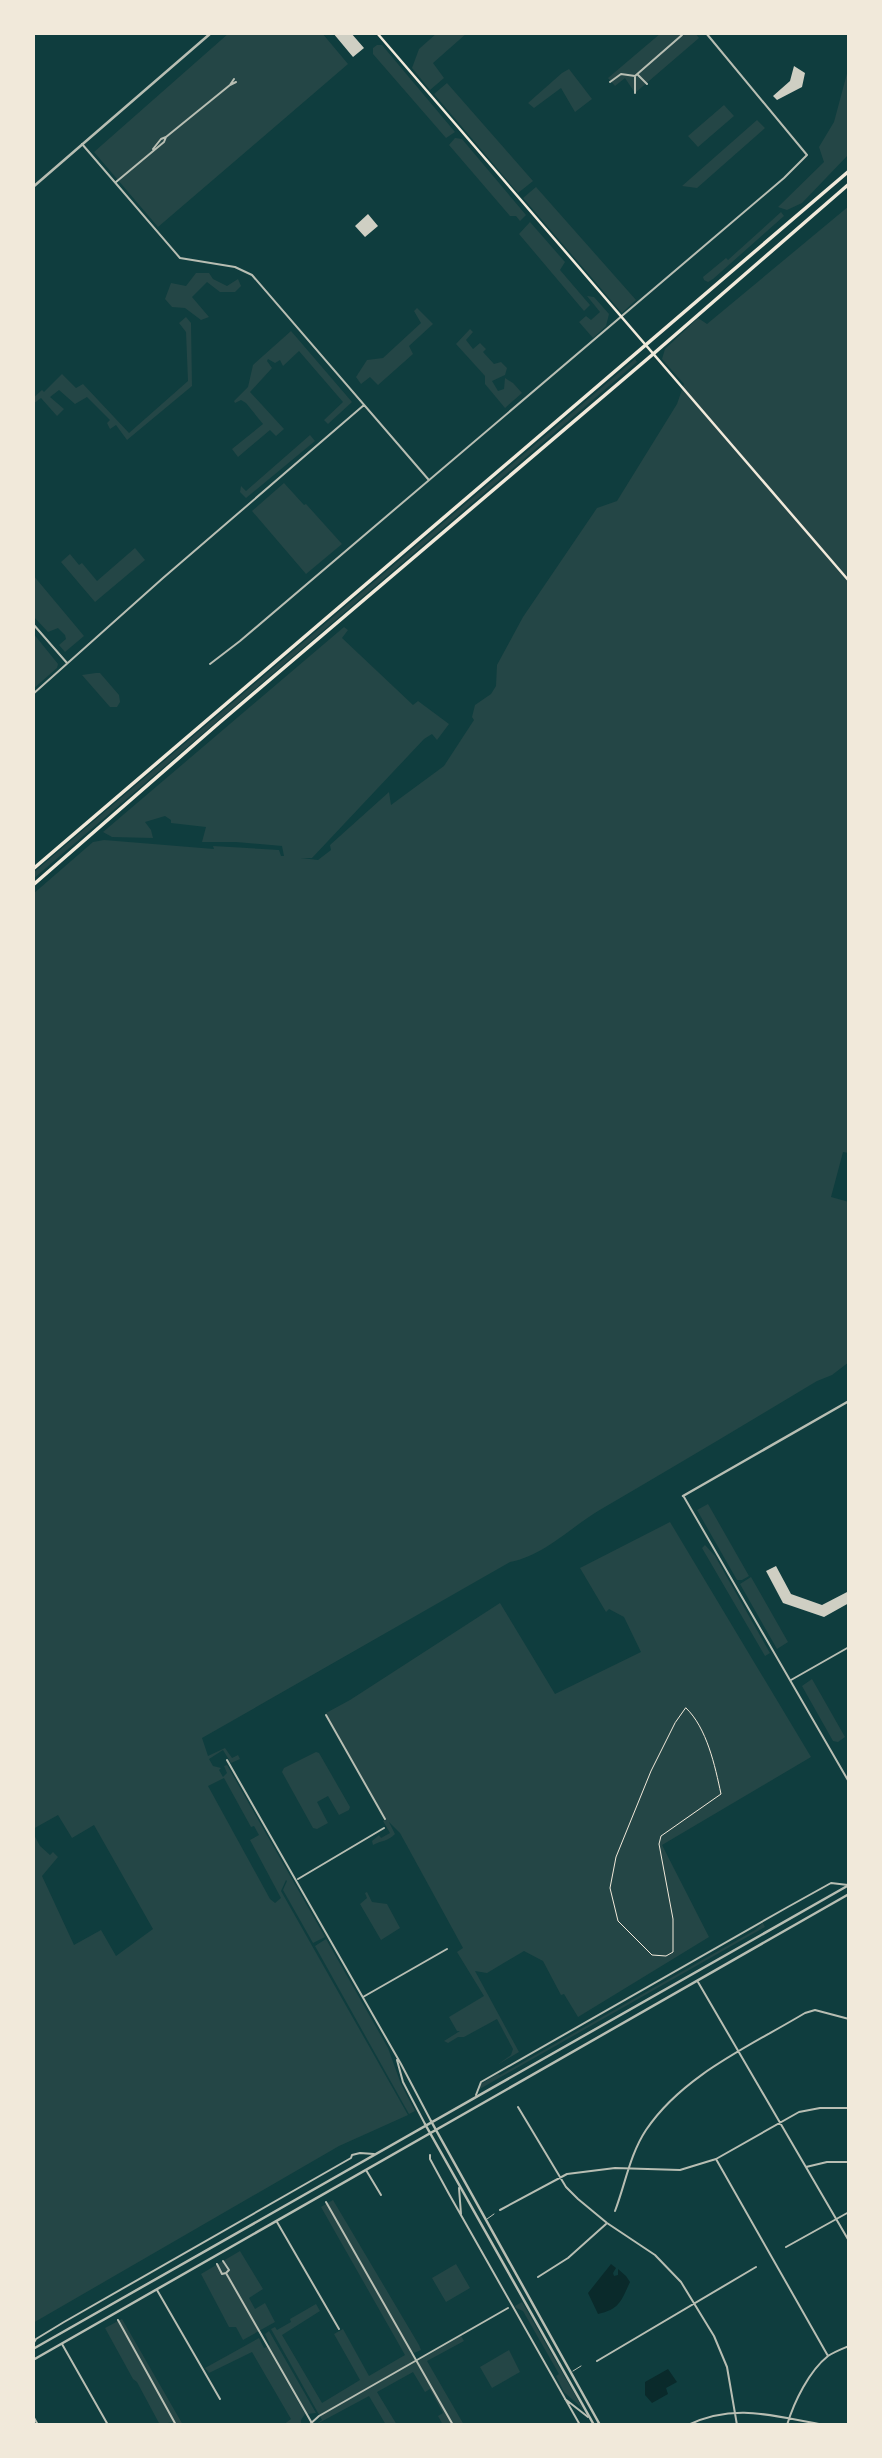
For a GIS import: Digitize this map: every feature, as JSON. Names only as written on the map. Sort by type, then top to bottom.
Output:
[{"type":"main road","points":[[377,33],[849,581]]},
{"type":"main road","points":[[33,869],[849,171]]},
{"type":"main road","points":[[33,885],[849,184]]},
{"type":"street","points":[[33,187],[211,33]]},
{"type":"street","points":[[210,664],[620,318],[807,155],[706,33]]},
{"type":"street","points":[[635,93],[636,75],[682,35]]},
{"type":"street","points":[[610,82],[621,74],[636,75],[647,85]]},
{"type":"street","points":[[115,182],[235,81]]},
{"type":"street","points":[[82,144],[180,258],[235,267],[253,275],[429,480]]},
{"type":"street","points":[[33,694],[364,405]]},
{"type":"street","points":[[33,624],[67,663]]},
{"type":"street","points":[[849,1401],[683,1496],[849,1782]]},
{"type":"street","points":[[790,1681],[849,1647]]},
{"type":"street","points":[[326,1715],[385,1819]]},
{"type":"street","points":[[227,1760],[363,1997],[434,2130],[600,2425]]},
{"type":"street","points":[[296,1880],[384,1828]]},
{"type":"street","points":[[476,2096],[481,2082],[763,1921],[831,1883],[848,1885]]},
{"type":"street","points":[[33,2347],[848,1885]]},
{"type":"street","points":[[33,2360],[849,1894]]},
{"type":"street","points":[[363,1997],[447,1949]]},
{"type":"street","points":[[697,1981],[849,2241]]},
{"type":"street","points":[[615,2211],[629,2168],[646,2130],[671,2101],[706,2071],[805,2013],[815,2010],[849,2019]]},
{"type":"street","points":[[397,2059],[403,2082],[429,2133],[593,2423]]},
{"type":"street","points":[[517,2107],[566,2187],[607,2223],[655,2255],[681,2282],[714,2336],[727,2367],[737,2425]]},
{"type":"street","points":[[500,2210],[567,2174],[594,2169],[680,2170],[716,2159],[799,2112],[820,2108],[849,2108]]},
{"type":"street","points":[[33,2347],[36,2339],[45,2333],[308,2185],[352,2155],[360,2152],[375,2154]]},
{"type":"street","points":[[430,2155],[449,2194],[580,2425]]},
{"type":"street","points":[[716,2159],[828,2356]]},
{"type":"street","points":[[806,2167],[827,2162],[849,2162]]},
{"type":"street","points":[[366,2169],[381,2195]]},
{"type":"street","points":[[459,2184],[461,2215]]},
{"type":"street","points":[[449,2194],[459,2190]]},
{"type":"street","points":[[326,2202],[453,2425]]},
{"type":"street","points":[[786,2247],[849,2212]]},
{"type":"street","points":[[277,2221],[339,2329]]},
{"type":"street","points":[[538,2277],[568,2258],[607,2223]]},
{"type":"street","points":[[223,2261],[229,2270],[226,2273]]},
{"type":"street","points":[[217,2264],[222,2274],[226,2273]]},
{"type":"street","points":[[597,2361],[756,2267]]},
{"type":"street","points":[[226,2273],[311,2424],[319,2416],[508,2308]]},
{"type":"street","points":[[156,2289],[220,2399]]},
{"type":"street","points":[[118,2320],[176,2425]]},
{"type":"street","points":[[61,2343],[108,2425]]},
{"type":"street","points":[[788,2425],[802,2392],[828,2356],[849,2346]]},
{"type":"street","points":[[564,2398],[581,2409],[593,2423]]},
{"type":"street","points":[[574,2415],[581,2409]]},
{"type":"street","points":[[688,2425],[704,2417],[734,2411],[825,2425]]},
{"type":"street","points":[[33,2416],[38,2425]]},
{"type":"lane","points":[[485,2221],[494,2214]]},
{"type":"lane","points":[[571,2373],[581,2366]]},
{"type":"path","points":[[686,1709],[694,1716],[715,1764],[721,1794],[661,1836],[659,1844],[673,1919],[673,1952],[666,1956],[652,1955],[618,1921],[610,1888],[616,1857],[651,1772],[675,1723],[686,1709]]},
{"type":"shaded area","points":[[229,33],[322,33],[348,64],[158,227],[94,152]]},
{"type":"shaded area","points":[[437,33],[467,33],[433,63],[444,78],[430,90],[412,68],[419,49]]},
{"type":"shaded area","points":[[661,33],[695,33],[699,38],[635,93],[625,78],[615,86],[608,78]]},
{"type":"shaded area","points":[[382,45],[455,132],[446,138],[373,54],[373,48]]},
{"type":"shaded area","points":[[849,66],[849,154],[802,203],[787,210],[778,207],[824,162],[819,147],[834,122]]},
{"type":"shaded area","points":[[569,69],[592,99],[575,112],[561,88],[534,108],[528,103],[562,73]]},
{"type":"shaded area","points":[[447,83],[533,181],[518,193],[434,94]]},
{"type":"shaded area","points":[[724,105],[734,116],[698,147],[688,136]]},
{"type":"shaded area","points":[[757,120],[765,128],[697,188],[682,186]]},
{"type":"shaded area","points":[[455,138],[462,139],[526,215],[520,221],[516,216],[510,216],[449,145]]},
{"type":"shaded area","points":[[536,187],[636,300],[622,313],[523,198]]},
{"type":"shaded area","points":[[849,206],[849,1153],[843,1152],[831,1197],[849,1202],[849,1362],[832,1375],[817,1381],[598,1511],[545,1548],[510,1562],[202,1738],[208,1756],[225,1748],[232,1758],[238,1755],[240,1759],[231,1763],[223,1750],[209,1759],[213,1766],[221,1768],[219,1770],[223,1777],[227,1773],[224,1766],[227,1765],[325,1937],[313,1943],[283,1890],[286,1880],[281,1891],[408,2115],[339,2146],[33,2323],[33,1833],[40,1846],[50,1855],[53,1852],[58,1857],[42,1876],[74,1945],[101,1930],[116,1956],[153,1929],[94,1825],[72,1838],[58,1815],[33,1829],[33,894],[93,842],[104,840],[214,849],[213,846],[279,850],[281,856],[284,856],[282,846],[202,842],[206,827],[171,823],[165,816],[145,822],[153,838],[112,837],[103,832],[344,627],[348,630],[342,638],[413,705],[418,701],[449,724],[437,740],[432,734],[424,739],[312,858],[301,858],[318,860],[331,850],[330,845],[389,792],[391,805],[444,766],[474,720],[472,717],[475,705],[491,694],[496,686],[497,665],[523,617],[597,508],[617,501],[677,404],[684,384],[662,359],[665,349],[698,318],[707,324]],"holes":[[[224,1778],[251,1827],[254,1826],[259,1835],[250,1840],[281,1898],[275,1903],[270,1899],[208,1786]]]},
{"type":"shaded area","points":[[781,212],[784,216],[713,279],[708,282],[704,280],[703,277],[726,258],[728,260]]},
{"type":"shaded area","points":[[530,222],[565,262],[560,270],[590,305],[584,311],[519,234]]},
{"type":"shaded area","points":[[196,273],[209,273],[213,279],[227,286],[238,279],[241,286],[235,292],[220,292],[207,282],[192,297],[209,317],[201,320],[185,308],[172,307],[165,299],[171,283],[186,286]]},
{"type":"shaded area","points":[[587,296],[594,297],[609,314],[606,326],[593,338],[579,322],[586,316],[591,320],[600,312]]},
{"type":"shaded area","points":[[417,308],[433,324],[409,346],[413,354],[378,385],[370,377],[361,384],[356,377],[367,360],[383,358],[421,323],[414,311]]},
{"type":"shaded area","points":[[186,317],[191,323],[192,386],[127,440],[116,425],[110,429],[107,423],[110,420],[87,397],[75,404],[59,390],[50,397],[64,409],[57,416],[41,398],[33,404],[33,398],[42,390],[44,392],[62,374],[76,388],[83,384],[129,433],[188,381],[186,332],[179,323]]},
{"type":"shaded area","points":[[470,329],[473,332],[466,340],[473,349],[480,343],[486,349],[483,352],[494,364],[501,362],[507,368],[505,375],[492,381],[498,391],[504,389],[505,378],[522,393],[505,408],[485,384],[485,376],[456,344]]},
{"type":"shaded area","points":[[291,331],[352,402],[328,424],[324,420],[343,402],[299,351],[283,366],[280,360],[275,363],[268,359],[272,368],[250,392],[284,429],[276,436],[270,430],[238,457],[232,449],[263,424],[246,403],[241,400],[235,403],[234,401],[248,387],[253,365]]},
{"type":"shaded area","points":[[635,359],[637,362],[33,879],[33,873]]},
{"type":"shaded area","points":[[310,435],[315,441],[246,498],[240,492],[241,486],[246,491]]},
{"type":"shaded area","points":[[284,483],[342,544],[306,574],[252,511]]},
{"type":"shaded area","points":[[135,548],[145,560],[95,602],[61,562],[70,554],[79,565],[82,563],[97,581]]},
{"type":"shaded area","points":[[33,575],[84,636],[65,652],[59,645],[66,639],[65,635],[58,628],[48,632],[33,616]]},
{"type":"shaded area","points":[[33,633],[58,664],[57,668],[33,689]]},
{"type":"shaded area","points":[[100,673],[119,695],[120,702],[117,707],[110,707],[82,675]]},
{"type":"shaded area","points":[[708,1504],[749,1576],[742,1580],[737,1580],[697,1510]]},
{"type":"shaded area","points":[[670,1522],[811,1757],[662,1845],[709,1937],[578,2017],[564,1994],[561,1995],[543,1961],[524,1951],[487,1973],[475,1971],[519,2052],[497,2065],[511,2055],[513,2049],[497,2019],[464,2037],[458,2037],[448,2043],[444,2041],[460,2031],[457,2031],[449,2017],[484,1996],[457,1952],[463,1948],[400,1833],[389,1822],[395,1834],[373,1845],[372,1841],[379,1835],[381,1838],[390,1833],[383,1821],[386,1819],[326,1713],[500,1603],[555,1694],[641,1652],[624,1617],[609,1609],[606,1612],[580,1568]]},
{"type":"shaded area","points":[[705,1545],[715,1556],[770,1653],[765,1656],[702,1548]]},
{"type":"shaded area","points":[[751,1577],[788,1642],[777,1649],[740,1584]]},
{"type":"shaded area","points":[[812,1679],[845,1737],[838,1742],[833,1741],[802,1686]]},
{"type":"shaded area","points":[[316,1752],[350,1807],[339,1815],[328,1796],[317,1802],[328,1823],[317,1829],[313,1828],[282,1772],[284,1768]]},
{"type":"shaded area","points":[[367,1892],[372,1902],[387,1904],[400,1928],[381,1940],[360,1904],[367,1898]]},
{"type":"shaded area","points":[[763,1923],[765,1927],[478,2090],[481,2084],[498,2074],[755,1930]]},
{"type":"shaded area","points":[[326,1939],[388,2048],[401,2084],[415,2111],[409,2114],[315,1946]]},
{"type":"shaded area","points":[[333,2200],[419,2345],[421,2350],[410,2352],[416,2362],[461,2336],[464,2341],[427,2361],[464,2425],[443,2425],[438,2416],[443,2413],[430,2389],[425,2392],[413,2372],[377,2392],[397,2425],[386,2425],[369,2396],[315,2425],[322,2420],[271,2329],[275,2327],[277,2330],[316,2304],[320,2311],[282,2335],[322,2403],[360,2380],[334,2334],[343,2329],[369,2376],[405,2355],[321,2207]]},
{"type":"shaded area","points":[[240,2251],[263,2289],[249,2298],[255,2309],[265,2303],[275,2322],[243,2340],[236,2327],[229,2327],[201,2274]]},
{"type":"shaded area","points":[[456,2264],[470,2288],[446,2302],[432,2278]]},
{"type":"shaded area","points":[[611,2264],[616,2268],[614,2276],[618,2275],[618,2269],[630,2282],[619,2303],[611,2310],[598,2314],[588,2293]]},
{"type":"shaded area","points":[[522,2302],[583,2409],[564,2392],[556,2376],[559,2374],[523,2311],[516,2308],[515,2306]]},
{"type":"shaded area","points":[[122,2319],[183,2425],[174,2425],[172,2422],[160,2425],[133,2379],[105,2328]]},
{"type":"shaded area","points":[[269,2331],[316,2413],[307,2414],[269,2346],[265,2334]]},
{"type":"shaded area","points":[[259,2338],[264,2348],[267,2347],[305,2414],[301,2425],[283,2425],[291,2419],[252,2352],[209,2373],[205,2368]]},
{"type":"shaded area","points":[[509,2350],[520,2372],[492,2388],[480,2367]]},
{"type":"shaded area","points":[[668,2369],[677,2382],[666,2388],[668,2394],[652,2403],[645,2395],[645,2382]]},
{"type":"building","points":[[333,33],[351,33],[364,48],[353,57]]},
{"type":"building","points":[[794,66],[805,73],[802,87],[777,100],[773,96],[790,81]]},
{"type":"building","points":[[368,214],[378,226],[365,237],[355,226]]},
{"type":"building","points":[[776,1566],[791,1594],[822,1605],[849,1591],[849,1603],[824,1617],[783,1603],[766,1571]]}]
